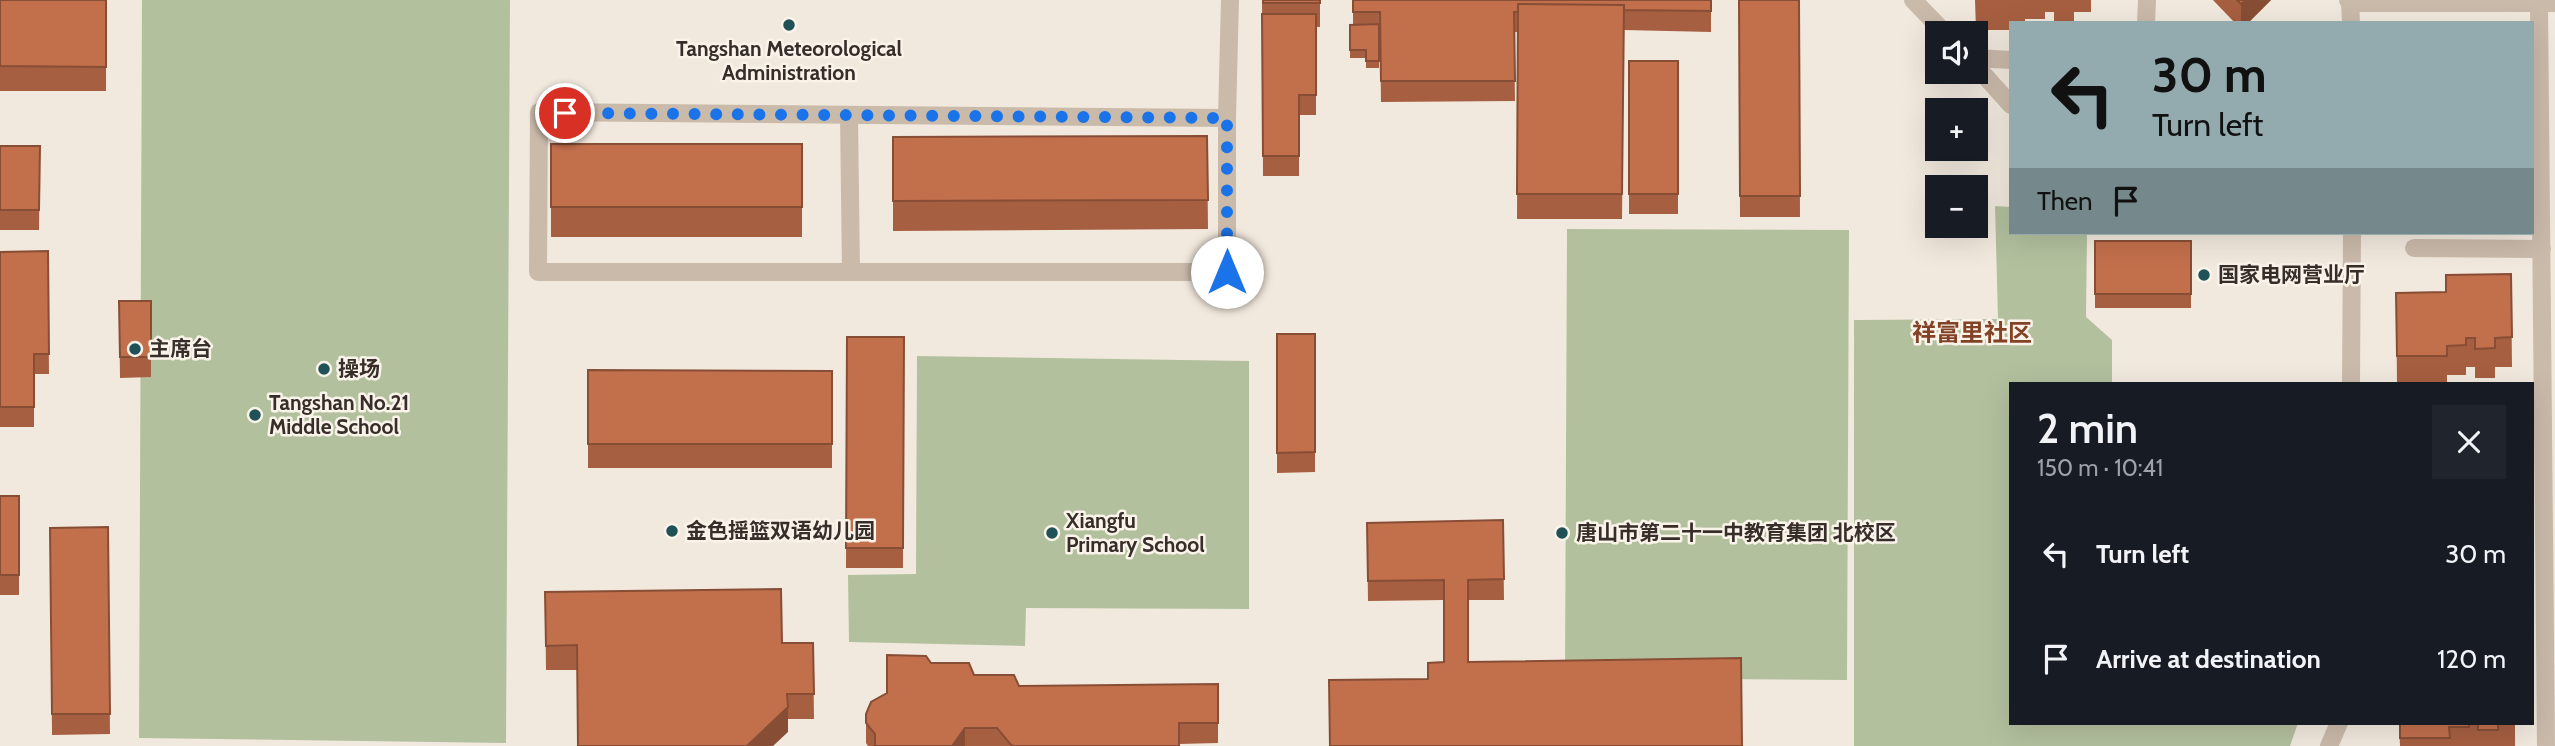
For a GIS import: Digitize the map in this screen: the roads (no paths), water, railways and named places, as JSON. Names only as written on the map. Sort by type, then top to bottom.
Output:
[{"type":"street","points":[[1227,118],[539,112],[538,272],[1227,272],[1230,0]]},
{"type":"street","points":[[1913,0],[1933,21]]},
{"type":"street","points":[[2146,21],[2147,0]]},
{"type":"street","points":[[2351,21],[2349,1],[2547,3],[2547,197],[2542,249],[2549,365],[2538,437],[2549,556],[2544,639],[2546,746]]},
{"type":"street","points":[[1988,59],[2009,60]]},
{"type":"street","points":[[1988,79],[2009,103]]},
{"type":"street","points":[[849,115],[851,272]]},
{"type":"street","points":[[2351,382],[2352,235]]},
{"type":"street","points":[[2414,248],[2542,249]]},
{"type":"street","points":[[2329,746],[2338,725]]},
{"type":"place","name":"Tangshan Meteorological Administration","points":[[789,25]]},
{"type":"place","name":"国家电网营业厅","points":[[2204,275]]},
{"type":"place","name":"主席台","points":[[135,349]]},
{"type":"place","name":"操场","points":[[324,369]]},
{"type":"place","name":"Tangshan No.21 Middle School","points":[[255,415]]},
{"type":"place","name":"金色摇篮双语幼儿园","points":[[672,531]]},
{"type":"place","name":"Xiangfu Primary School","points":[[1052,533]]},
{"type":"place","name":"唐山市第二十一中教育集团 北校区","points":[[1562,533]]},
{"type":"district","name":"祥富里社区","points":[[1972,333]]}]
